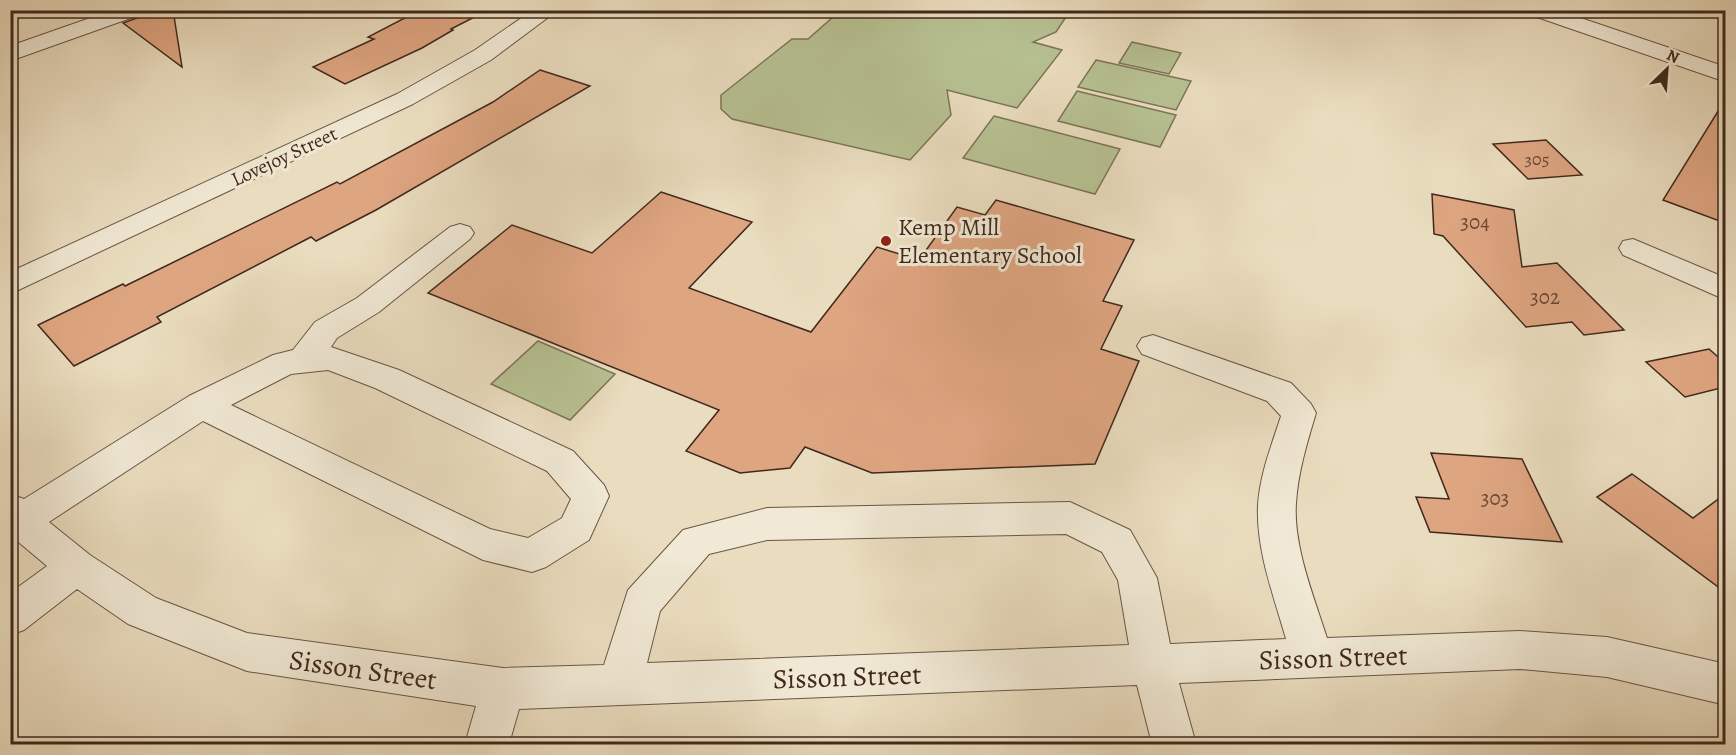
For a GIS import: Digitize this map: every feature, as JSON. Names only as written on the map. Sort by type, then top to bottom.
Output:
[{"type":"street","points":[[10,54],[135,10]]},
{"type":"street","name":"Lovejoy Street","points":[[10,284],[405,99],[483,55],[548,10]]},
{"type":"street","points":[[1534,10],[1725,75]]},
{"type":"street","points":[[303,361],[326,330],[368,304],[460,233]]},
{"type":"street","points":[[1633,248],[1725,290]]},
{"type":"street","points":[[1153,346],[1279,392],[1299,413],[1284,465],[1277,505],[1283,561],[1313,658]]},
{"type":"street","points":[[15,515],[201,405],[285,363],[330,358],[387,379],[560,461],[591,496],[576,529],[532,555],[483,544],[201,405]]},
{"type":"street","name":"Sisson Street","points":[[15,515],[76,567],[142,611],[247,652],[503,689],[1520,650],[1607,657],[1725,685]]},
{"type":"street","points":[[620,684],[642,603],[697,541],[767,524],[1070,518],[1116,541],[1137,578],[1154,664],[1174,744]]},
{"type":"street","points":[[10,618],[76,567]]},
{"type":"street","points":[[487,744],[503,689]]},
{"type":"green space","points":[[841,10],[1070,11],[1056,32],[1033,42],[1062,50],[1017,108],[947,90],[951,115],[910,160],[732,119],[721,109],[721,95],[792,39],[808,39]]},
{"type":"green space","points":[[1132,42],[1181,53],[1169,74],[1119,63]]},
{"type":"green space","points":[[1096,60],[1191,81],[1176,110],[1078,87]]},
{"type":"green space","points":[[1077,91],[1176,115],[1160,147],[1058,121]]},
{"type":"green space","points":[[994,116],[1120,149],[1095,194],[963,158]]},
{"type":"green space","points":[[538,341],[615,374],[570,420],[491,384]]},
{"type":"building","points":[[147,10],[173,10],[182,67],[123,23],[143,16]]},
{"type":"building","points":[[420,10],[488,10],[451,29],[453,30],[422,48],[345,84],[313,67],[374,39],[368,37]]},
{"type":"building","points":[[540,70],[590,86],[376,210],[316,241],[311,237],[157,317],[161,322],[74,366],[38,325],[123,284],[125,286],[337,182],[340,184],[493,102]]},
{"type":"building","points":[[1725,100],[1725,223],[1663,200]]},
{"type":"building","points":[[1546,140],[1582,175],[1528,179],[1493,144]]},
{"type":"building","points":[[661,192],[752,222],[689,288],[811,332],[877,247],[919,260],[957,207],[985,215],[996,200],[1134,240],[1103,301],[1122,306],[1101,349],[1139,361],[1095,464],[872,473],[805,447],[790,468],[740,473],[686,451],[719,410],[428,293],[512,225],[592,253]]},
{"type":"building","points":[[1432,194],[1514,210],[1522,267],[1557,263],[1624,330],[1584,335],[1572,322],[1526,327],[1443,236],[1434,234]]},
{"type":"building","points":[[1709,349],[1725,363],[1725,387],[1685,397],[1646,362]]},
{"type":"building","points":[[1431,453],[1522,459],[1562,542],[1430,532],[1416,497],[1449,499]]},
{"type":"building","points":[[1632,474],[1693,518],[1725,494],[1725,592],[1597,497]]},
{"type":"place","name":"Kemp Mill Elementary School","points":[[886,241]]}]
